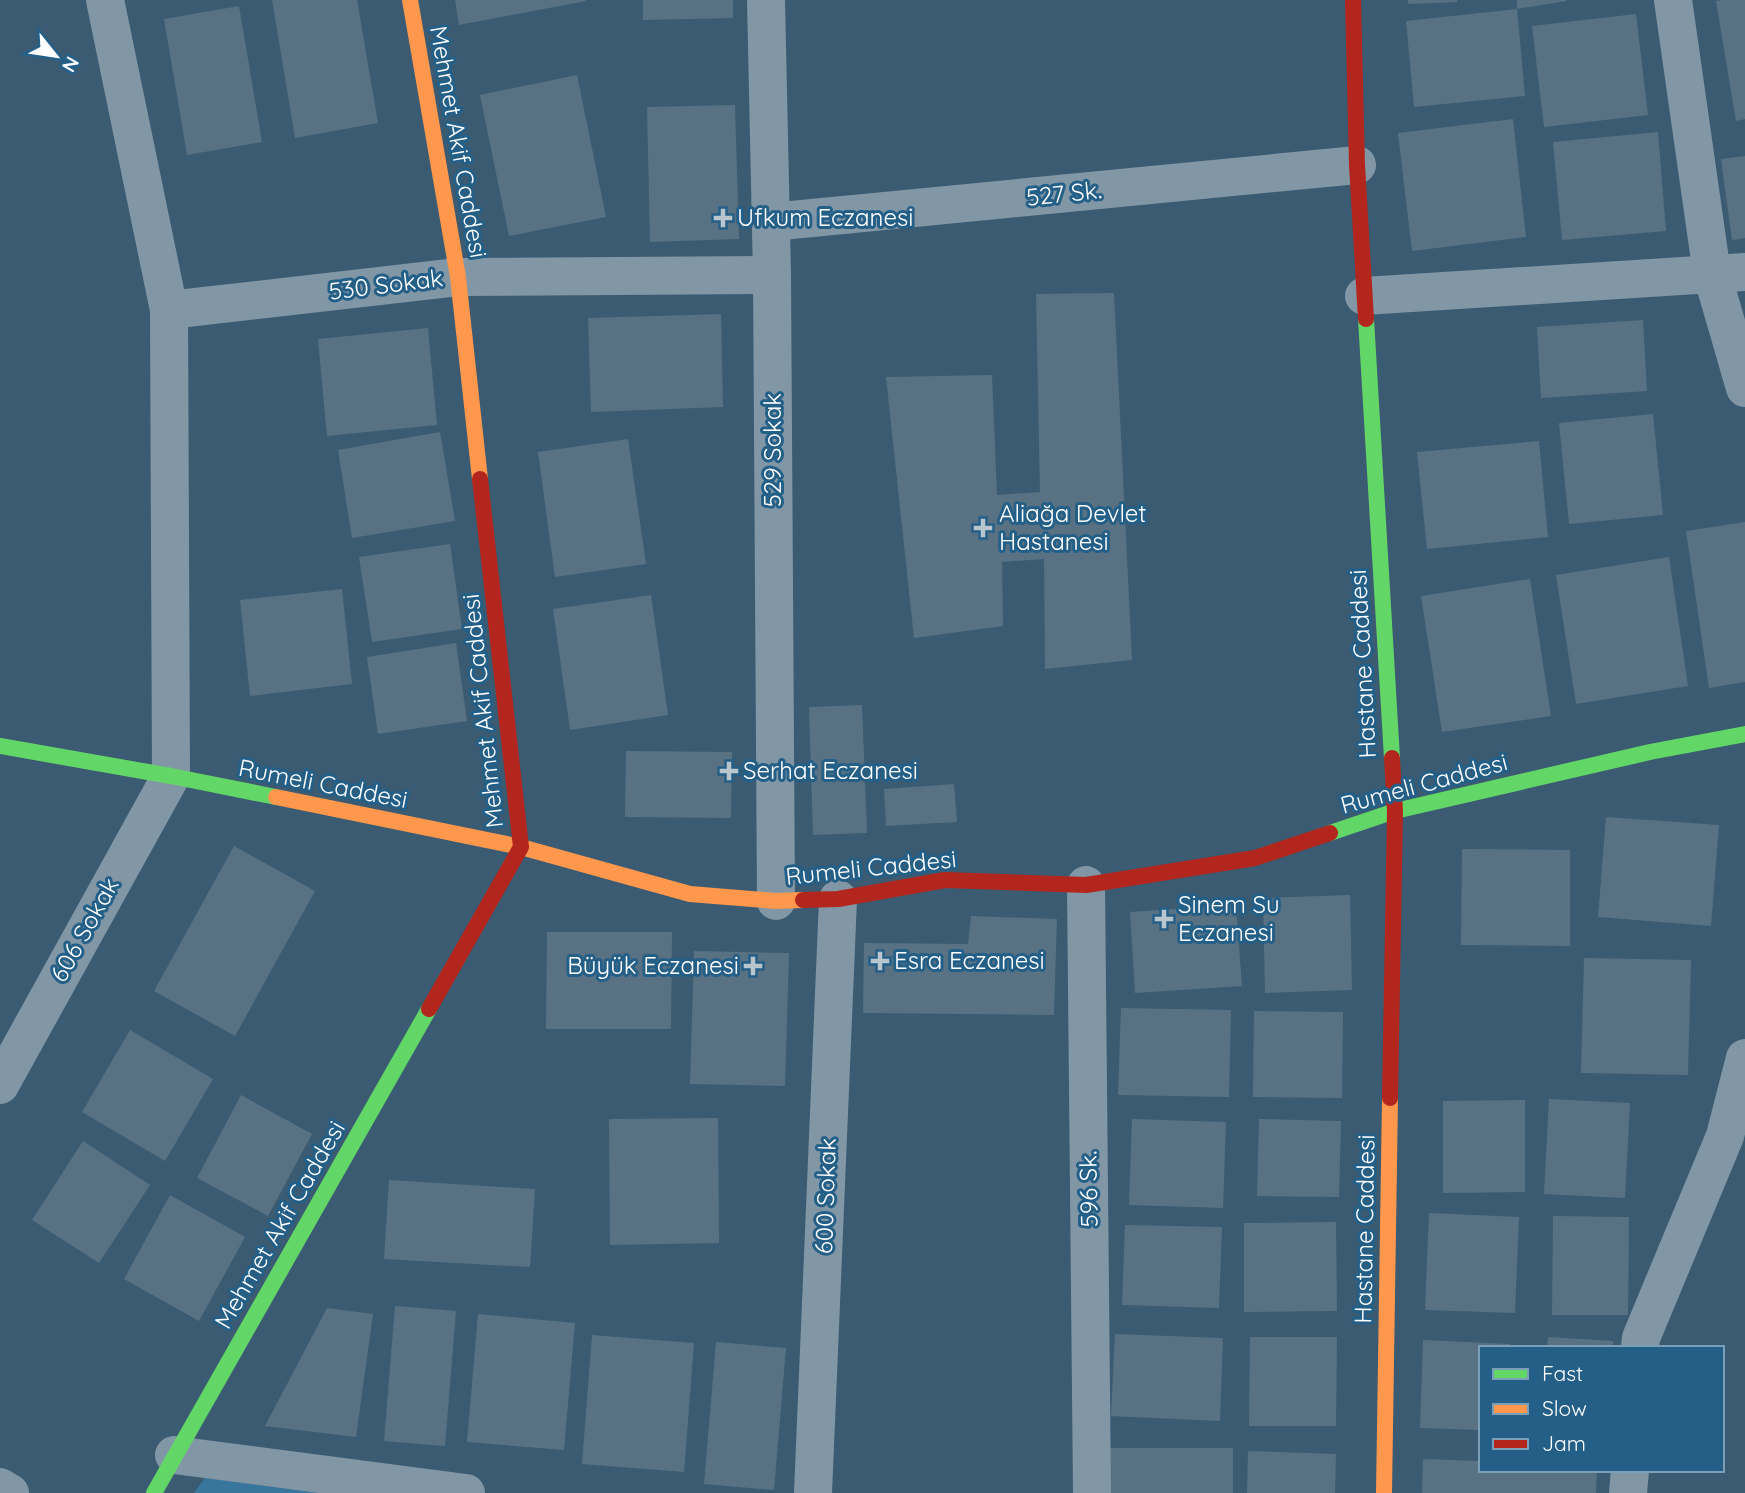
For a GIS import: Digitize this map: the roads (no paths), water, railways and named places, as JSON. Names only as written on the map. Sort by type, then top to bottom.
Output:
[{"type":"street","points":[[105,0],[169,310],[171,776]]},
{"type":"street","name":"Mehmet Akif Caddesi","points":[[154,1493],[521,847],[458,277],[410,0]]},
{"type":"street","name":"529 Sokak","points":[[766,0],[772,275],[776,901]]},
{"type":"street","name":"Hastane Caddesi","points":[[1353,0],[1357,165],[1395,811],[1384,1493]]},
{"type":"street","points":[[1673,0],[1728,273],[1745,388]]},
{"type":"street","name":"527 Sk.","points":[[771,222],[1357,165]]},
{"type":"street","points":[[1364,296],[1728,273]]},
{"type":"street","name":"530 Sokak","points":[[169,310],[458,277],[772,275]]},
{"type":"street","name":"Rumeli Caddesi","points":[[0,746],[171,776],[521,847],[690,894],[776,901],[838,899],[945,880],[1086,885],[1255,858],[1395,811],[1650,752],[1745,734]]},
{"type":"street","name":"606 Sokak","points":[[0,1085],[171,776]]},
{"type":"street","name":"596 Sk.","points":[[1086,885],[1092,1493]]},
{"type":"street","name":"600 Sokak","points":[[813,1493],[838,899]]},
{"type":"street","points":[[1640,1346],[1641,1338],[1725,1136],[1745,1058]]},
{"type":"street","points":[[174,1455],[466,1493]]},
{"type":"street","points":[[1628,1493],[1630,1472]]},
{"type":"street","points":[[0,1487],[10,1493]]},
{"type":"place","name":"Ufkum Eczanesi","points":[[723,218]]},
{"type":"place","name":"Aliağa Devlet Hastanesi","points":[[983,528]]},
{"type":"place","name":"Serhat Eczanesi","points":[[729,771]]},
{"type":"place","name":"Sinem Su Eczanesi","points":[[1164,919]]},
{"type":"place","name":"Esra Eczanesi","points":[[880,961]]},
{"type":"place","name":"Büyük Eczanesi","points":[[753,966]]}]
